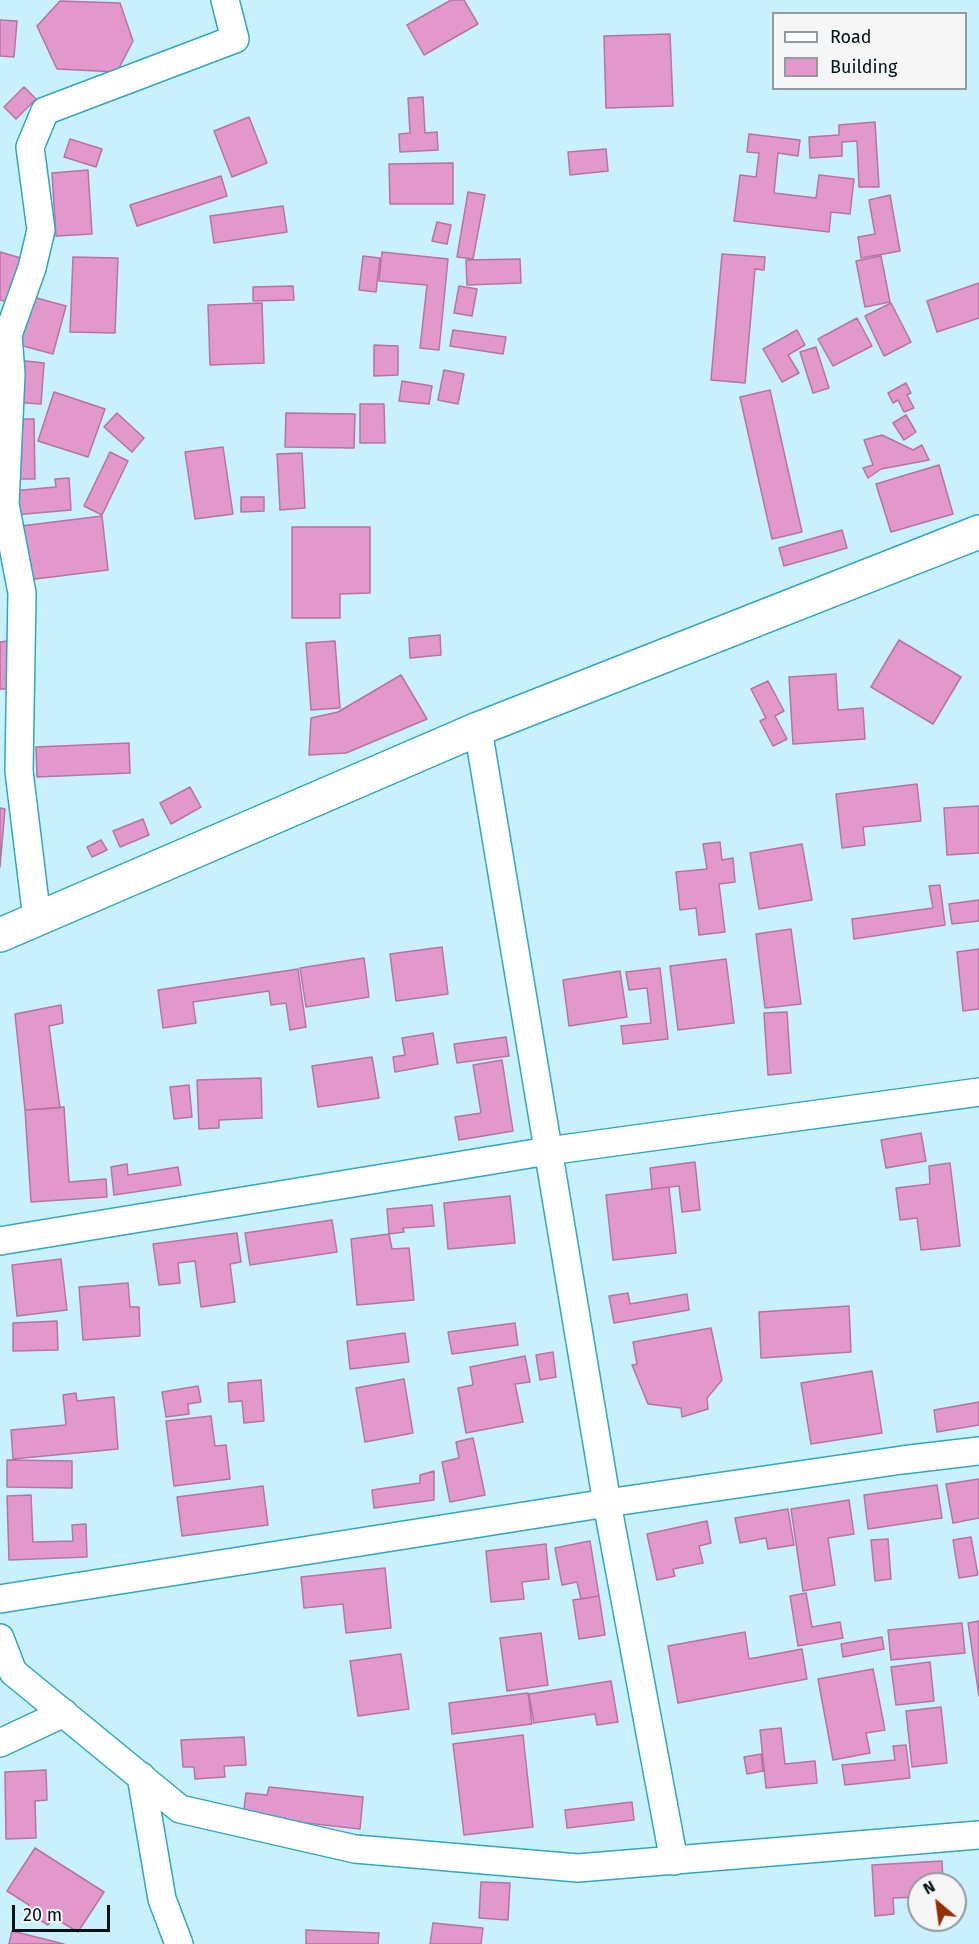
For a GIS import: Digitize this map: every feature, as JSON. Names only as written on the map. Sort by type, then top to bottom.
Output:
[{"type":"main road","points":[[0,935],[478,729],[979,532]]},
{"type":"street","points":[[37,919],[19,771],[22,593],[5,504],[11,374],[8,334],[32,268],[41,230],[30,147],[45,111],[235,39],[225,0]]},
{"type":"street","points":[[478,729],[607,1503],[674,1861]]},
{"type":"street","points":[[0,1241],[548,1151],[979,1092]]},
{"type":"street","points":[[0,1599],[607,1503],[979,1451]]},
{"type":"street","points":[[0,1638],[13,1672],[180,1809],[355,1848],[578,1868],[979,1835]]},
{"type":"street","points":[[0,1743],[64,1713]]},
{"type":"street","points":[[141,1776],[162,1899],[179,1944]]},
{"type":"building","points":[[451,0],[464,0],[478,24],[424,55],[407,25]]},
{"type":"building","points":[[60,1],[120,3],[133,41],[117,72],[57,69],[37,26]]},
{"type":"building","points":[[0,20],[17,21],[14,57],[0,56]]},
{"type":"building","points":[[670,34],[673,106],[606,108],[604,36]]},
{"type":"building","points":[[24,87],[36,99],[16,119],[4,107]]},
{"type":"building","points":[[423,97],[425,133],[437,132],[438,150],[400,152],[399,134],[410,133],[408,98]]},
{"type":"building","points":[[249,117],[267,163],[232,177],[214,131]]},
{"type":"building","points":[[875,122],[879,187],[859,187],[857,141],[842,142],[842,156],[810,158],[809,137],[839,135],[839,125]]},
{"type":"building","points":[[749,134],[800,140],[798,156],[778,153],[774,193],[816,198],[819,175],[854,179],[850,214],[831,212],[829,232],[734,221],[740,175],[756,177],[759,153],[747,152]]},
{"type":"building","points":[[70,139],[102,149],[96,167],[64,157]]},
{"type":"building","points":[[606,149],[608,171],[570,175],[568,152]]},
{"type":"building","points":[[453,163],[453,204],[390,204],[389,164]]},
{"type":"building","points":[[88,170],[92,234],[56,236],[52,173]]},
{"type":"building","points":[[221,176],[227,196],[137,226],[130,205]]},
{"type":"building","points":[[468,192],[485,195],[473,259],[457,257]]},
{"type":"building","points":[[890,195],[900,251],[861,258],[858,237],[875,234],[869,200]]},
{"type":"building","points":[[283,206],[287,232],[214,243],[210,216]]},
{"type":"building","points":[[437,222],[451,225],[447,244],[432,241]]},
{"type":"building","points":[[0,252],[24,259],[12,303],[0,300]]},
{"type":"building","points":[[382,252],[448,259],[439,350],[420,348],[427,285],[379,281]]},
{"type":"building","points":[[722,254],[765,257],[764,270],[755,269],[745,383],[711,380]]},
{"type":"building","points":[[363,256],[380,258],[376,292],[359,290]]},
{"type":"building","points":[[881,256],[890,302],[865,307],[856,261]]},
{"type":"building","points":[[73,257],[118,258],[115,333],[70,332]]},
{"type":"building","points":[[520,259],[521,283],[467,285],[466,260]]},
{"type":"building","points":[[979,283],[979,318],[937,332],[927,301]]},
{"type":"building","points":[[293,286],[294,300],[253,301],[253,287]]},
{"type":"building","points":[[459,286],[477,289],[472,316],[454,313]]},
{"type":"building","points":[[29,296],[66,306],[53,354],[16,344]]},
{"type":"building","points":[[262,303],[264,363],[210,365],[208,305]]},
{"type":"building","points":[[891,303],[911,342],[884,356],[865,316]]},
{"type":"building","points":[[857,318],[872,346],[833,366],[818,339]]},
{"type":"building","points":[[453,330],[506,337],[503,354],[450,346]]},
{"type":"building","points":[[797,330],[805,345],[788,355],[799,373],[782,382],[763,349]]},
{"type":"building","points":[[374,345],[398,346],[398,375],[374,376]]},
{"type":"building","points":[[816,347],[829,388],[813,393],[800,352]]},
{"type":"building","points":[[17,360],[44,363],[41,404],[14,402]]},
{"type":"building","points":[[444,370],[464,374],[458,404],[438,400]]},
{"type":"building","points":[[402,381],[432,386],[429,404],[399,401]]},
{"type":"building","points":[[906,383],[911,393],[907,395],[914,408],[904,412],[898,400],[893,403],[888,393]]},
{"type":"building","points":[[770,390],[802,532],[772,539],[740,397]]},
{"type":"building","points":[[54,392],[105,409],[88,457],[38,441]]},
{"type":"building","points":[[360,404],[384,404],[385,443],[360,443]]},
{"type":"building","points":[[117,413],[144,438],[132,452],[104,427]]},
{"type":"building","points":[[286,413],[355,414],[354,448],[285,447]]},
{"type":"building","points":[[906,415],[916,432],[904,440],[893,423]]},
{"type":"building","points":[[15,419],[34,419],[35,479],[15,479]]},
{"type":"building","points":[[882,435],[913,450],[922,445],[929,460],[881,469],[868,478],[863,468],[873,465],[864,440]]},
{"type":"building","points":[[223,447],[233,514],[195,519],[185,452]]},
{"type":"building","points":[[110,452],[128,461],[102,515],[84,506]]},
{"type":"building","points":[[302,453],[305,508],[280,510],[277,454]]},
{"type":"building","points":[[939,465],[953,514],[891,532],[876,484]]},
{"type":"building","points":[[69,478],[71,510],[14,515],[12,491],[56,487],[55,479]]},
{"type":"building","points":[[241,497],[264,497],[264,511],[241,512]]},
{"type":"building","points":[[102,516],[108,570],[27,580],[21,526]]},
{"type":"building","points":[[292,527],[370,527],[370,593],[340,594],[340,618],[292,618]]},
{"type":"building","points":[[842,530],[847,548],[784,566],[779,548]]},
{"type":"building","points":[[440,635],[441,655],[410,658],[409,638]]},
{"type":"building","points":[[899,640],[961,677],[933,724],[871,687]]},
{"type":"building","points":[[7,641],[7,689],[0,689],[0,642]]},
{"type":"building","points":[[335,641],[340,708],[311,710],[306,643]]},
{"type":"building","points":[[836,674],[838,710],[863,708],[865,739],[793,744],[789,677]]},
{"type":"building","points":[[401,675],[427,719],[346,753],[309,755],[311,718],[338,712]]},
{"type":"building","points":[[768,681],[784,711],[775,716],[787,739],[773,746],[760,721],[766,718],[751,689]]},
{"type":"building","points":[[129,743],[130,773],[37,777],[36,747]]},
{"type":"building","points":[[917,784],[921,821],[863,827],[865,845],[842,848],[836,794]]},
{"type":"building","points":[[190,787],[201,807],[171,824],[160,803]]},
{"type":"building","points":[[979,806],[979,853],[947,855],[944,808]]},
{"type":"building","points":[[0,808],[5,809],[0,867]]},
{"type":"building","points":[[143,819],[149,835],[120,847],[113,831]]},
{"type":"building","points":[[101,840],[107,850],[92,857],[87,847]]},
{"type":"building","points":[[720,842],[722,860],[733,858],[735,882],[719,884],[725,932],[699,935],[696,908],[680,910],[676,872],[707,869],[703,844]]},
{"type":"building","points":[[802,844],[812,900],[759,909],[750,853]]},
{"type":"building","points":[[940,885],[945,925],[854,939],[852,919],[933,908],[929,886]]},
{"type":"building","points":[[979,900],[979,921],[952,924],[949,904]]},
{"type":"building","points":[[791,929],[801,1004],[765,1008],[756,934]]},
{"type":"building","points":[[442,947],[448,994],[396,1001],[390,954]]},
{"type":"building","points":[[979,949],[979,1009],[963,1011],[957,952]]},
{"type":"building","points":[[364,958],[369,997],[306,1007],[300,968]]},
{"type":"building","points":[[726,959],[734,1023],[678,1030],[670,966]]},
{"type":"building","points":[[660,968],[668,1039],[623,1044],[621,1026],[651,1023],[647,988],[629,990],[626,972]]},
{"type":"building","points":[[298,969],[306,1027],[290,1030],[286,1003],[271,1005],[269,991],[193,1002],[196,1023],[163,1028],[158,990]]},
{"type":"building","points":[[620,971],[627,1017],[569,1026],[563,980]]},
{"type":"building","points":[[61,1005],[63,1023],[49,1026],[60,1108],[25,1110],[15,1014]]},
{"type":"building","points":[[787,1012],[791,1073],[768,1075],[764,1013]]},
{"type":"building","points":[[433,1033],[438,1064],[395,1072],[393,1057],[405,1055],[402,1038]]},
{"type":"building","points":[[506,1037],[509,1056],[457,1063],[454,1044]]},
{"type":"building","points":[[372,1057],[379,1098],[318,1107],[312,1066]]},
{"type":"building","points":[[502,1060],[513,1131],[459,1140],[455,1117],[481,1113],[473,1065]]},
{"type":"building","points":[[261,1078],[262,1118],[219,1120],[219,1128],[199,1129],[197,1080]]},
{"type":"building","points":[[189,1085],[192,1117],[174,1119],[170,1087]]},
{"type":"building","points":[[64,1107],[69,1182],[106,1179],[107,1197],[31,1202],[25,1110]]},
{"type":"building","points":[[921,1133],[926,1161],[886,1168],[881,1140]]},
{"type":"building","points":[[695,1162],[700,1210],[682,1212],[679,1186],[652,1189],[650,1168]]},
{"type":"building","points":[[950,1163],[960,1246],[921,1250],[917,1218],[900,1220],[896,1188],[930,1184],[929,1166]]},
{"type":"building","points":[[127,1164],[128,1175],[178,1167],[181,1185],[114,1195],[111,1167]]},
{"type":"building","points":[[669,1187],[676,1253],[613,1260],[606,1195]]},
{"type":"building","points":[[510,1196],[515,1243],[448,1249],[444,1203]]},
{"type":"building","points":[[432,1205],[434,1226],[403,1228],[404,1232],[389,1234],[387,1209]]},
{"type":"building","points":[[332,1220],[337,1252],[250,1265],[245,1233]]},
{"type":"building","points":[[237,1233],[241,1262],[230,1264],[235,1302],[201,1307],[195,1261],[178,1263],[180,1283],[159,1285],[153,1244]]},
{"type":"building","points":[[389,1234],[392,1249],[409,1248],[414,1300],[357,1305],[351,1239]]},
{"type":"building","points":[[61,1259],[67,1310],[17,1316],[12,1265]]},
{"type":"building","points":[[128,1283],[130,1307],[139,1307],[140,1336],[83,1340],[79,1287]]},
{"type":"building","points":[[628,1293],[630,1304],[687,1294],[689,1310],[614,1323],[609,1296]]},
{"type":"building","points":[[849,1306],[851,1352],[761,1358],[759,1312]]},
{"type":"building","points":[[57,1321],[58,1350],[13,1351],[13,1323]]},
{"type":"building","points":[[515,1323],[518,1345],[452,1354],[448,1332]]},
{"type":"building","points":[[711,1328],[722,1380],[707,1398],[708,1409],[682,1417],[681,1408],[648,1404],[632,1365],[637,1364],[633,1342]]},
{"type":"building","points":[[405,1333],[409,1362],[350,1369],[347,1341]]},
{"type":"building","points":[[553,1352],[556,1377],[540,1380],[536,1355]]},
{"type":"building","points":[[525,1356],[530,1382],[515,1384],[523,1422],[466,1433],[458,1388],[473,1385],[470,1367]]},
{"type":"building","points":[[872,1371],[882,1433],[811,1444],[801,1383]]},
{"type":"building","points":[[404,1379],[413,1433],[365,1442],[356,1388]]},
{"type":"building","points":[[261,1380],[264,1421],[244,1423],[242,1401],[229,1402],[228,1383]]},
{"type":"building","points":[[198,1386],[201,1402],[188,1404],[189,1414],[166,1417],[162,1392]]},
{"type":"building","points":[[76,1393],[77,1401],[114,1397],[118,1449],[13,1459],[11,1430],[66,1425],[63,1395]]},
{"type":"building","points":[[979,1402],[979,1425],[937,1432],[934,1410]]},
{"type":"building","points":[[211,1416],[215,1446],[226,1445],[230,1479],[174,1486],[166,1421]]},
{"type":"building","points":[[473,1438],[485,1495],[450,1502],[442,1462],[459,1458],[456,1442]]},
{"type":"building","points":[[7,1460],[72,1461],[72,1488],[7,1487]]},
{"type":"building","points":[[434,1471],[434,1500],[374,1508],[372,1490],[420,1483],[420,1475]]},
{"type":"building","points":[[979,1479],[979,1518],[953,1523],[946,1484]]},
{"type":"building","points":[[937,1485],[942,1518],[868,1529],[864,1495]]},
{"type":"building","points":[[263,1486],[268,1525],[182,1536],[177,1497]]},
{"type":"building","points":[[31,1495],[33,1542],[73,1541],[72,1525],[86,1524],[87,1557],[9,1560],[7,1496]]},
{"type":"building","points":[[849,1500],[854,1534],[828,1538],[835,1585],[803,1591],[791,1509]]},
{"type":"building","points":[[788,1509],[794,1545],[768,1549],[766,1538],[740,1543],[735,1518]]},
{"type":"building","points":[[707,1521],[711,1543],[699,1546],[703,1563],[673,1569],[675,1576],[657,1580],[647,1534]]},
{"type":"building","points":[[971,1537],[978,1575],[959,1578],[953,1540]]},
{"type":"building","points":[[888,1539],[891,1579],[875,1581],[871,1540]]},
{"type":"building","points":[[590,1541],[599,1596],[581,1599],[577,1582],[562,1585],[555,1548]]},
{"type":"building","points":[[546,1544],[549,1579],[522,1582],[524,1599],[491,1602],[486,1551]]},
{"type":"building","points":[[385,1568],[391,1628],[346,1633],[343,1604],[304,1608],[301,1577]]},
{"type":"building","points":[[806,1593],[812,1627],[840,1622],[843,1638],[798,1646],[790,1596]]},
{"type":"building","points":[[599,1596],[605,1635],[579,1639],[573,1600]]},
{"type":"building","points":[[979,1621],[979,1696],[968,1623]]},
{"type":"building","points":[[962,1623],[965,1653],[891,1660],[888,1630]]},
{"type":"building","points":[[745,1632],[749,1659],[802,1649],[807,1679],[678,1703],[668,1646]]},
{"type":"building","points":[[541,1633],[548,1685],[507,1691],[500,1638]]},
{"type":"building","points":[[882,1637],[884,1649],[843,1657],[841,1644]]},
{"type":"building","points":[[401,1654],[409,1709],[358,1716],[350,1661]]},
{"type":"building","points":[[930,1662],[934,1701],[896,1705],[891,1667]]},
{"type":"building","points":[[873,1669],[885,1730],[866,1733],[870,1753],[833,1760],[818,1679]]},
{"type":"building","points":[[611,1681],[618,1722],[597,1725],[595,1714],[534,1723],[529,1694]]},
{"type":"building","points":[[528,1693],[532,1724],[452,1734],[449,1703]]},
{"type":"building","points":[[941,1707],[947,1763],[912,1767],[906,1711]]},
{"type":"building","points":[[781,1728],[785,1764],[815,1761],[817,1783],[766,1788],[760,1730]]},
{"type":"building","points":[[523,1735],[533,1827],[464,1835],[453,1744]]},
{"type":"building","points":[[244,1737],[246,1765],[224,1766],[225,1777],[195,1779],[194,1767],[183,1767],[181,1740]]},
{"type":"building","points":[[906,1745],[910,1778],[845,1785],[842,1765],[895,1760],[893,1746]]},
{"type":"building","points":[[761,1754],[763,1771],[747,1774],[744,1757]]},
{"type":"building","points":[[46,1770],[47,1800],[35,1801],[36,1838],[6,1839],[5,1772]]},
{"type":"building","points":[[269,1787],[363,1797],[360,1829],[243,1816],[246,1793],[267,1795]]},
{"type":"building","points":[[632,1802],[634,1820],[567,1828],[565,1810]]},
{"type":"building","points":[[35,1848],[104,1892],[78,1932],[53,1917],[48,1925],[26,1911],[29,1905],[7,1891]]},
{"type":"building","points":[[942,1861],[942,1872],[907,1872],[907,1897],[893,1898],[894,1914],[875,1916],[872,1865]]},
{"type":"building","points":[[481,1882],[510,1883],[508,1920],[479,1918]]},
{"type":"building","points":[[433,1923],[483,1928],[481,1944],[430,1944]]},
{"type":"building","points":[[306,1930],[379,1933],[378,1944],[306,1944]]},
{"type":"building","points":[[12,1931],[64,1944],[9,1944]]}]
